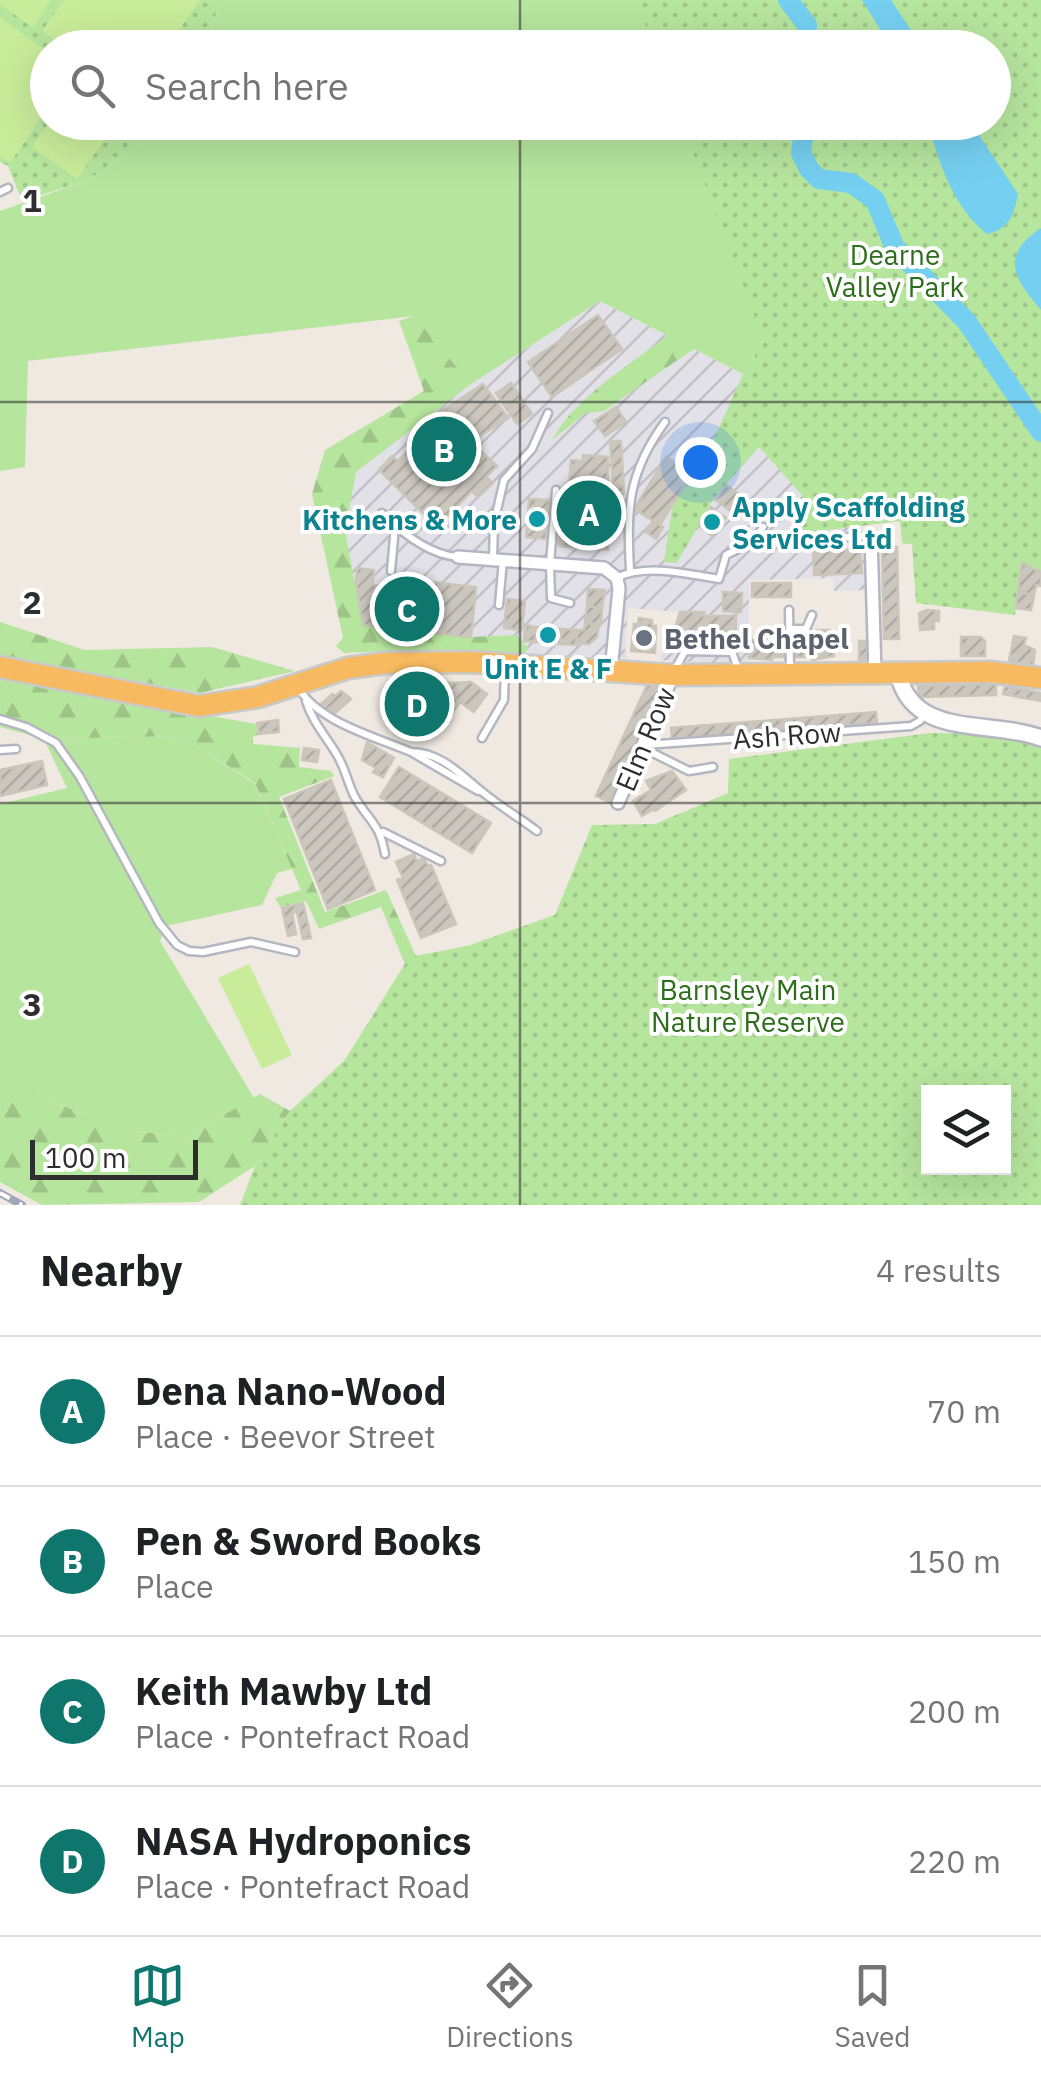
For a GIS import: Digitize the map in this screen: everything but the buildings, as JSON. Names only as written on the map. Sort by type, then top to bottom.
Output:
[{"type":"highway","points":[[0,666],[199,706],[301,692],[348,668],[386,662],[672,675],[790,676],[990,667],[1041,678]]},
{"type":"street","points":[[870,536],[875,674]]},
{"type":"street","points":[[458,557],[604,568],[617,578],[612,671]]},
{"type":"street","points":[[898,673],[906,693],[925,713],[946,723],[992,726],[1041,738]]},
{"type":"street","name":"Elm Row","points":[[618,803],[672,675]]},
{"type":"lane","points":[[499,605],[494,523],[504,480],[532,449],[548,413]]},
{"type":"lane","points":[[630,572],[628,511],[634,478],[644,452],[665,422]]},
{"type":"lane","points":[[556,490],[550,564],[552,598],[570,602]]},
{"type":"lane","points":[[382,513],[439,555],[458,557]]},
{"type":"lane","points":[[391,572],[396,526]]},
{"type":"lane","points":[[617,578],[630,572],[669,572],[718,579],[726,555],[754,541],[763,527]]},
{"type":"lane","points":[[818,539],[870,536]]},
{"type":"lane","points":[[788,610],[790,676]]},
{"type":"lane","points":[[789,629],[806,628],[812,615]]},
{"type":"lane","points":[[482,738],[504,700],[505,665]]},
{"type":"lane","points":[[301,692],[324,716],[411,752],[426,752],[467,777],[537,831]]},
{"type":"lane","points":[[301,692],[320,734],[336,752],[350,790],[369,819],[382,832],[441,861]]},
{"type":"lane","name":"Ash Row","points":[[644,745],[912,726],[925,713]]},
{"type":"lane","points":[[0,719],[41,734],[60,749],[177,946],[203,952],[251,942],[295,952]]},
{"type":"lane","points":[[644,745],[648,751],[689,771],[713,767]]},
{"type":"lane","points":[[0,750],[16,749]]},
{"type":"lane","points":[[382,832],[385,854]]},
{"type":"shaded area","points":[[600,301],[743,374],[713,441],[697,525],[714,498],[759,446],[810,504],[801,522],[804,533],[862,525],[866,590],[834,591],[833,578],[749,580],[749,665],[659,660],[680,612],[628,608],[628,658],[522,657],[363,641],[337,528],[342,465],[378,452],[471,384]]},
{"type":"green space","points":[[0,0],[221,0],[210,30],[30,30],[30,140],[149,140],[86,181],[22,201],[8,166],[0,162]]},
{"type":"green space","points":[[0,0],[51,0],[33,27],[0,5]]},
{"type":"green space","points":[[64,0],[200,0],[179,30],[43,30]]},
{"type":"green space","points":[[221,0],[640,0],[652,30],[210,30]]},
{"type":"green space","name":"Dearne Valley Park","points":[[636,0],[1041,0],[1041,572],[1021,564],[1015,615],[916,603],[912,544],[902,543],[900,521],[804,533],[801,522],[809,503],[759,447],[714,498],[677,563],[664,562],[672,508],[713,441],[743,374],[764,341],[688,140],[1011,140],[1011,30],[647,30]]},
{"type":"green space","points":[[0,18],[30,39],[30,134],[10,163],[0,156]]},
{"type":"green space","points":[[37,140],[104,140],[77,179],[32,147]]},
{"type":"green space","points":[[149,140],[697,140],[772,328],[743,374],[600,301],[471,384],[414,316],[28,361],[25,467],[0,471],[0,211],[86,181]]},
{"type":"green space","points":[[414,316],[471,384],[356,472],[345,531],[363,624],[471,637],[517,635],[528,648],[522,657],[407,650],[344,653],[336,646],[343,638],[312,494],[325,450],[424,391],[399,321]]},
{"type":"green space","points":[[668,335],[695,348],[604,411],[586,413],[552,440],[588,396]]},
{"type":"green space","points":[[0,622],[85,650],[212,647],[295,671],[200,693],[0,656]]},
{"type":"green space","points":[[0,678],[256,724],[258,735],[253,736],[253,744],[300,748],[299,767],[331,771],[334,776],[279,797],[325,912],[386,890],[416,956],[468,946],[555,915],[345,1060],[405,964],[381,907],[319,929],[306,901],[280,907],[275,898],[301,890],[255,783],[180,736],[44,739],[0,727]]},
{"type":"green space","name":"Barnsley Main Nature Reserve","points":[[930,733],[999,734],[1041,746],[1041,1205],[240,1205],[255,1166],[290,1111],[345,1060],[405,964],[415,956],[468,946],[555,915],[592,825],[655,824],[728,793],[729,759]]},
{"type":"green space","points":[[180,736],[255,784],[292,869],[277,873],[262,905],[166,926],[160,941],[254,1098],[186,1137],[115,1129],[0,1077],[0,804],[67,788],[44,739]]},
{"type":"green space","points":[[249,964],[292,1055],[262,1069],[218,978]]},
{"type":"green space","points":[[0,1077],[115,1129],[186,1137],[260,1094],[290,1111],[255,1166],[199,1202],[42,1205],[0,1182]]},
{"type":"water","points":[[862,0],[891,0],[911,30],[881,30]]},
{"type":"water","points":[[934,140],[982,140],[1018,194],[1006,224],[987,234],[956,198]]},
{"type":"water","points":[[1041,228],[1041,310],[1018,277],[1015,258],[1019,248]]},
{"type":"waterway","points":[[788,0],[807,30]]},
{"type":"waterway","points":[[803,140],[801,153],[819,179],[851,183],[875,200],[895,248],[967,322],[1041,432]]},
{"type":"railway","points":[[0,1193],[22,1205]]},
{"type":"place","name":"Pen & Sword Books","points":[[444,449]]},
{"type":"place","name":"Dena Nano-Wood","points":[[589,513]]},
{"type":"place","name":"Kitchens & More","points":[[537,519]]},
{"type":"place","name":"Apply Scaffolding Services Ltd","points":[[712,522]]},
{"type":"place","name":"Keith Mawby Ltd","points":[[407,609]]},
{"type":"place","name":"Unit E & F","points":[[548,635]]},
{"type":"place","name":"Bethel Chapel","points":[[644,638]]},
{"type":"place","name":"NASA Hydroponics","points":[[417,704]]}]
